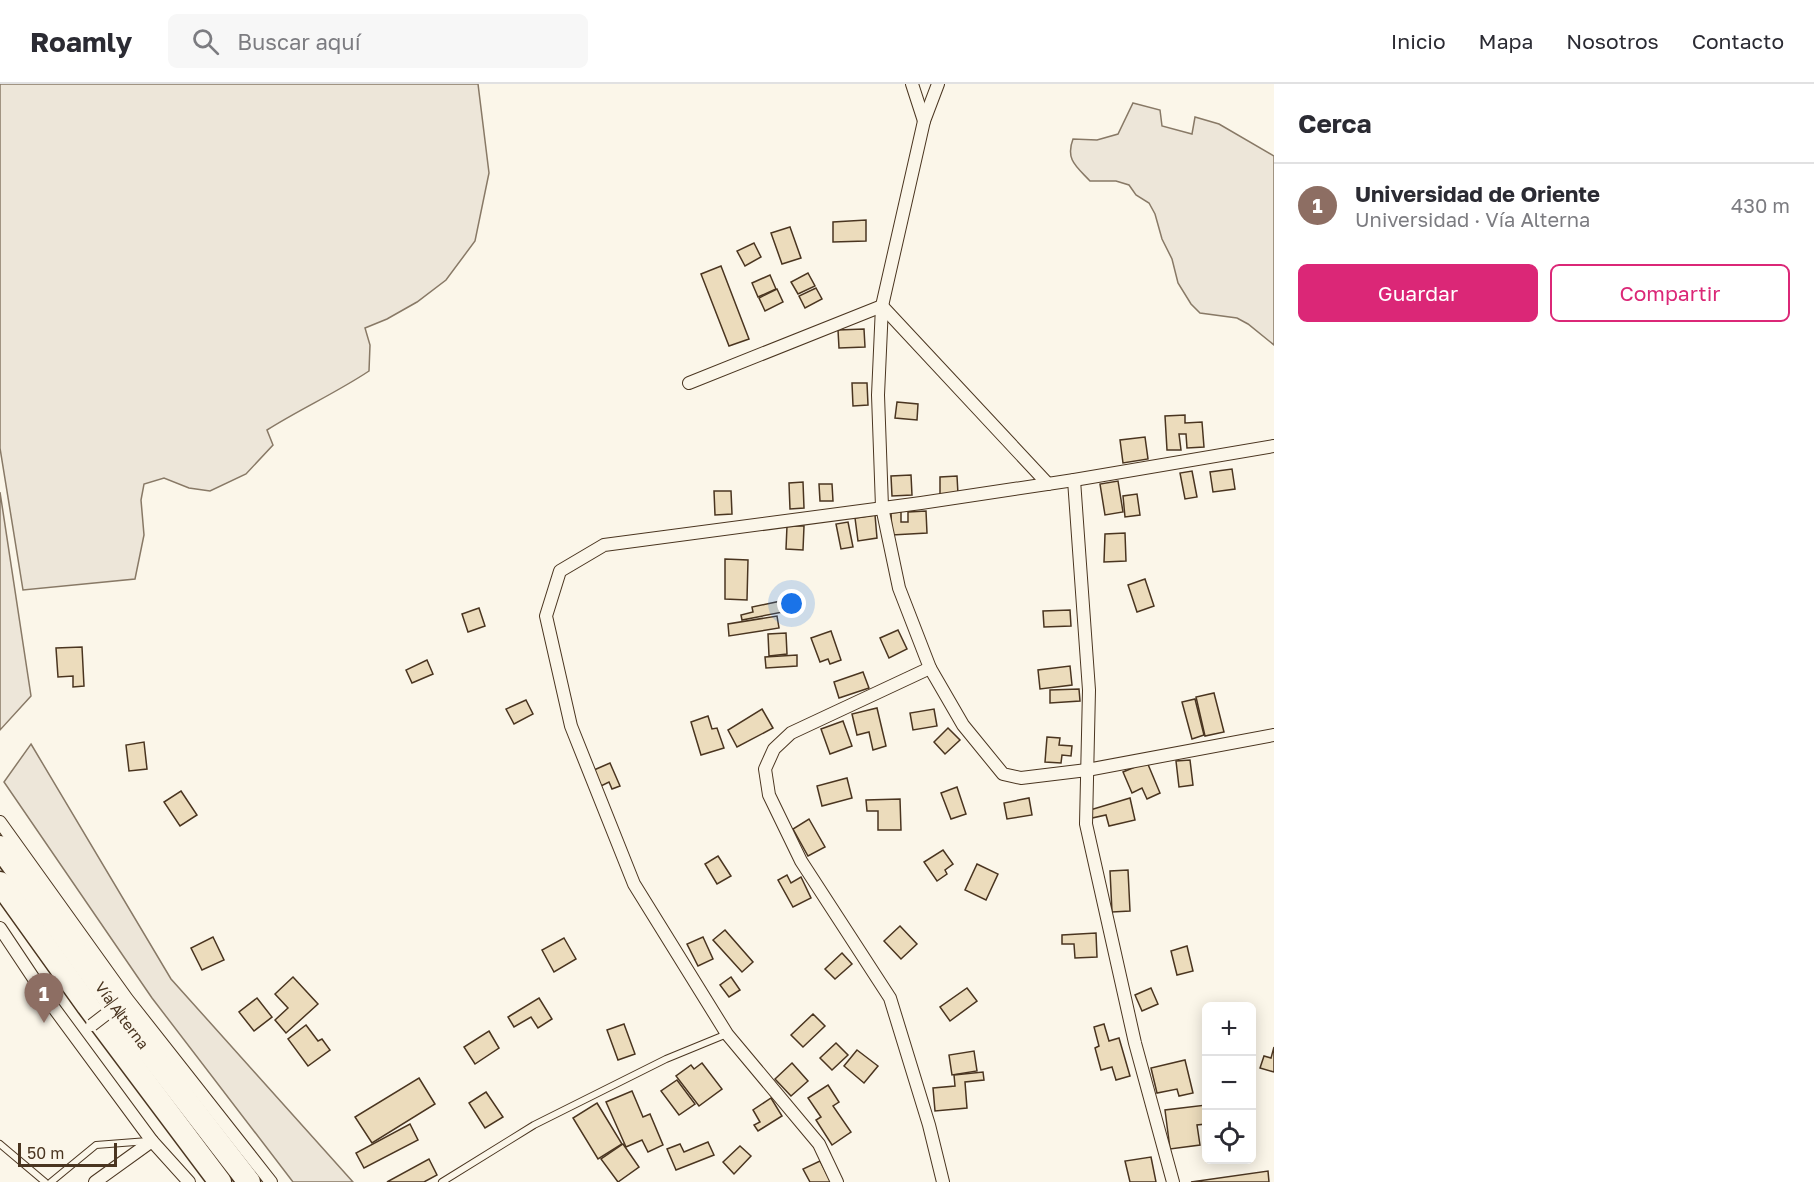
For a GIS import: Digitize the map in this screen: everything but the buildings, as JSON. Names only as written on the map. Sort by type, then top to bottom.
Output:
[{"type":"highway","name":"Vía Alterna","points":[[0,847],[128,1025],[249,1182]]},
{"type":"highway","name":"Vía Alterna","points":[[0,883],[88,1006],[220,1182]]},
{"type":"street","points":[[912,84],[924,122]]},
{"type":"street","points":[[938,84],[924,122],[882,306],[878,395],[882,507],[899,588],[930,668],[963,725],[1003,774],[1021,778],[1087,770],[1274,735]]},
{"type":"street","points":[[688,383],[882,306]]},
{"type":"street","points":[[882,306],[1048,484]]},
{"type":"street","points":[[837,1182],[819,1144],[727,1034],[634,884],[571,726],[546,616],[560,571],[604,545],[1048,484],[1274,446]]},
{"type":"street","points":[[1074,480],[1089,690],[1086,824],[1135,1043],[1173,1182]]},
{"type":"street","points":[[930,668],[791,733],[774,749],[765,769],[769,795],[801,861],[890,998],[929,1125],[943,1182]]},
{"type":"street","points":[[0,822],[124,1001],[271,1182]]},
{"type":"street","points":[[0,928],[152,1141],[189,1182]]},
{"type":"street","points":[[76,1037],[124,1001]]},
{"type":"street","points":[[95,1182],[152,1141]]},
{"type":"lane","points":[[441,1182],[534,1125],[666,1059],[727,1034]]},
{"type":"lane","points":[[51,1182],[96,1145],[152,1141]]},
{"type":"lane","points":[[0,1144],[45,1182]]},
{"type":"shaded area","points":[[0,84],[478,84],[489,173],[475,241],[446,280],[417,302],[365,328],[370,345],[369,371],[267,430],[273,445],[246,474],[210,491],[189,488],[164,478],[144,484],[141,500],[144,535],[135,579],[23,590],[0,448]]},
{"type":"shaded area","points":[[1133,103],[1160,110],[1162,126],[1192,134],[1195,117],[1219,124],[1274,156],[1274,345],[1237,318],[1200,313],[1191,304],[1178,283],[1172,259],[1149,203],[1136,195],[1129,185],[1116,181],[1090,181],[1071,158],[1073,139],[1097,140],[1118,134]]},
{"type":"shaded area","points":[[0,492],[31,696],[0,730]]},
{"type":"shaded area","points":[[31,744],[171,979],[353,1182],[293,1182],[152,998],[4,782]]},
{"type":"place","name":"Universidad de Oriente","points":[[44,1023]]}]
